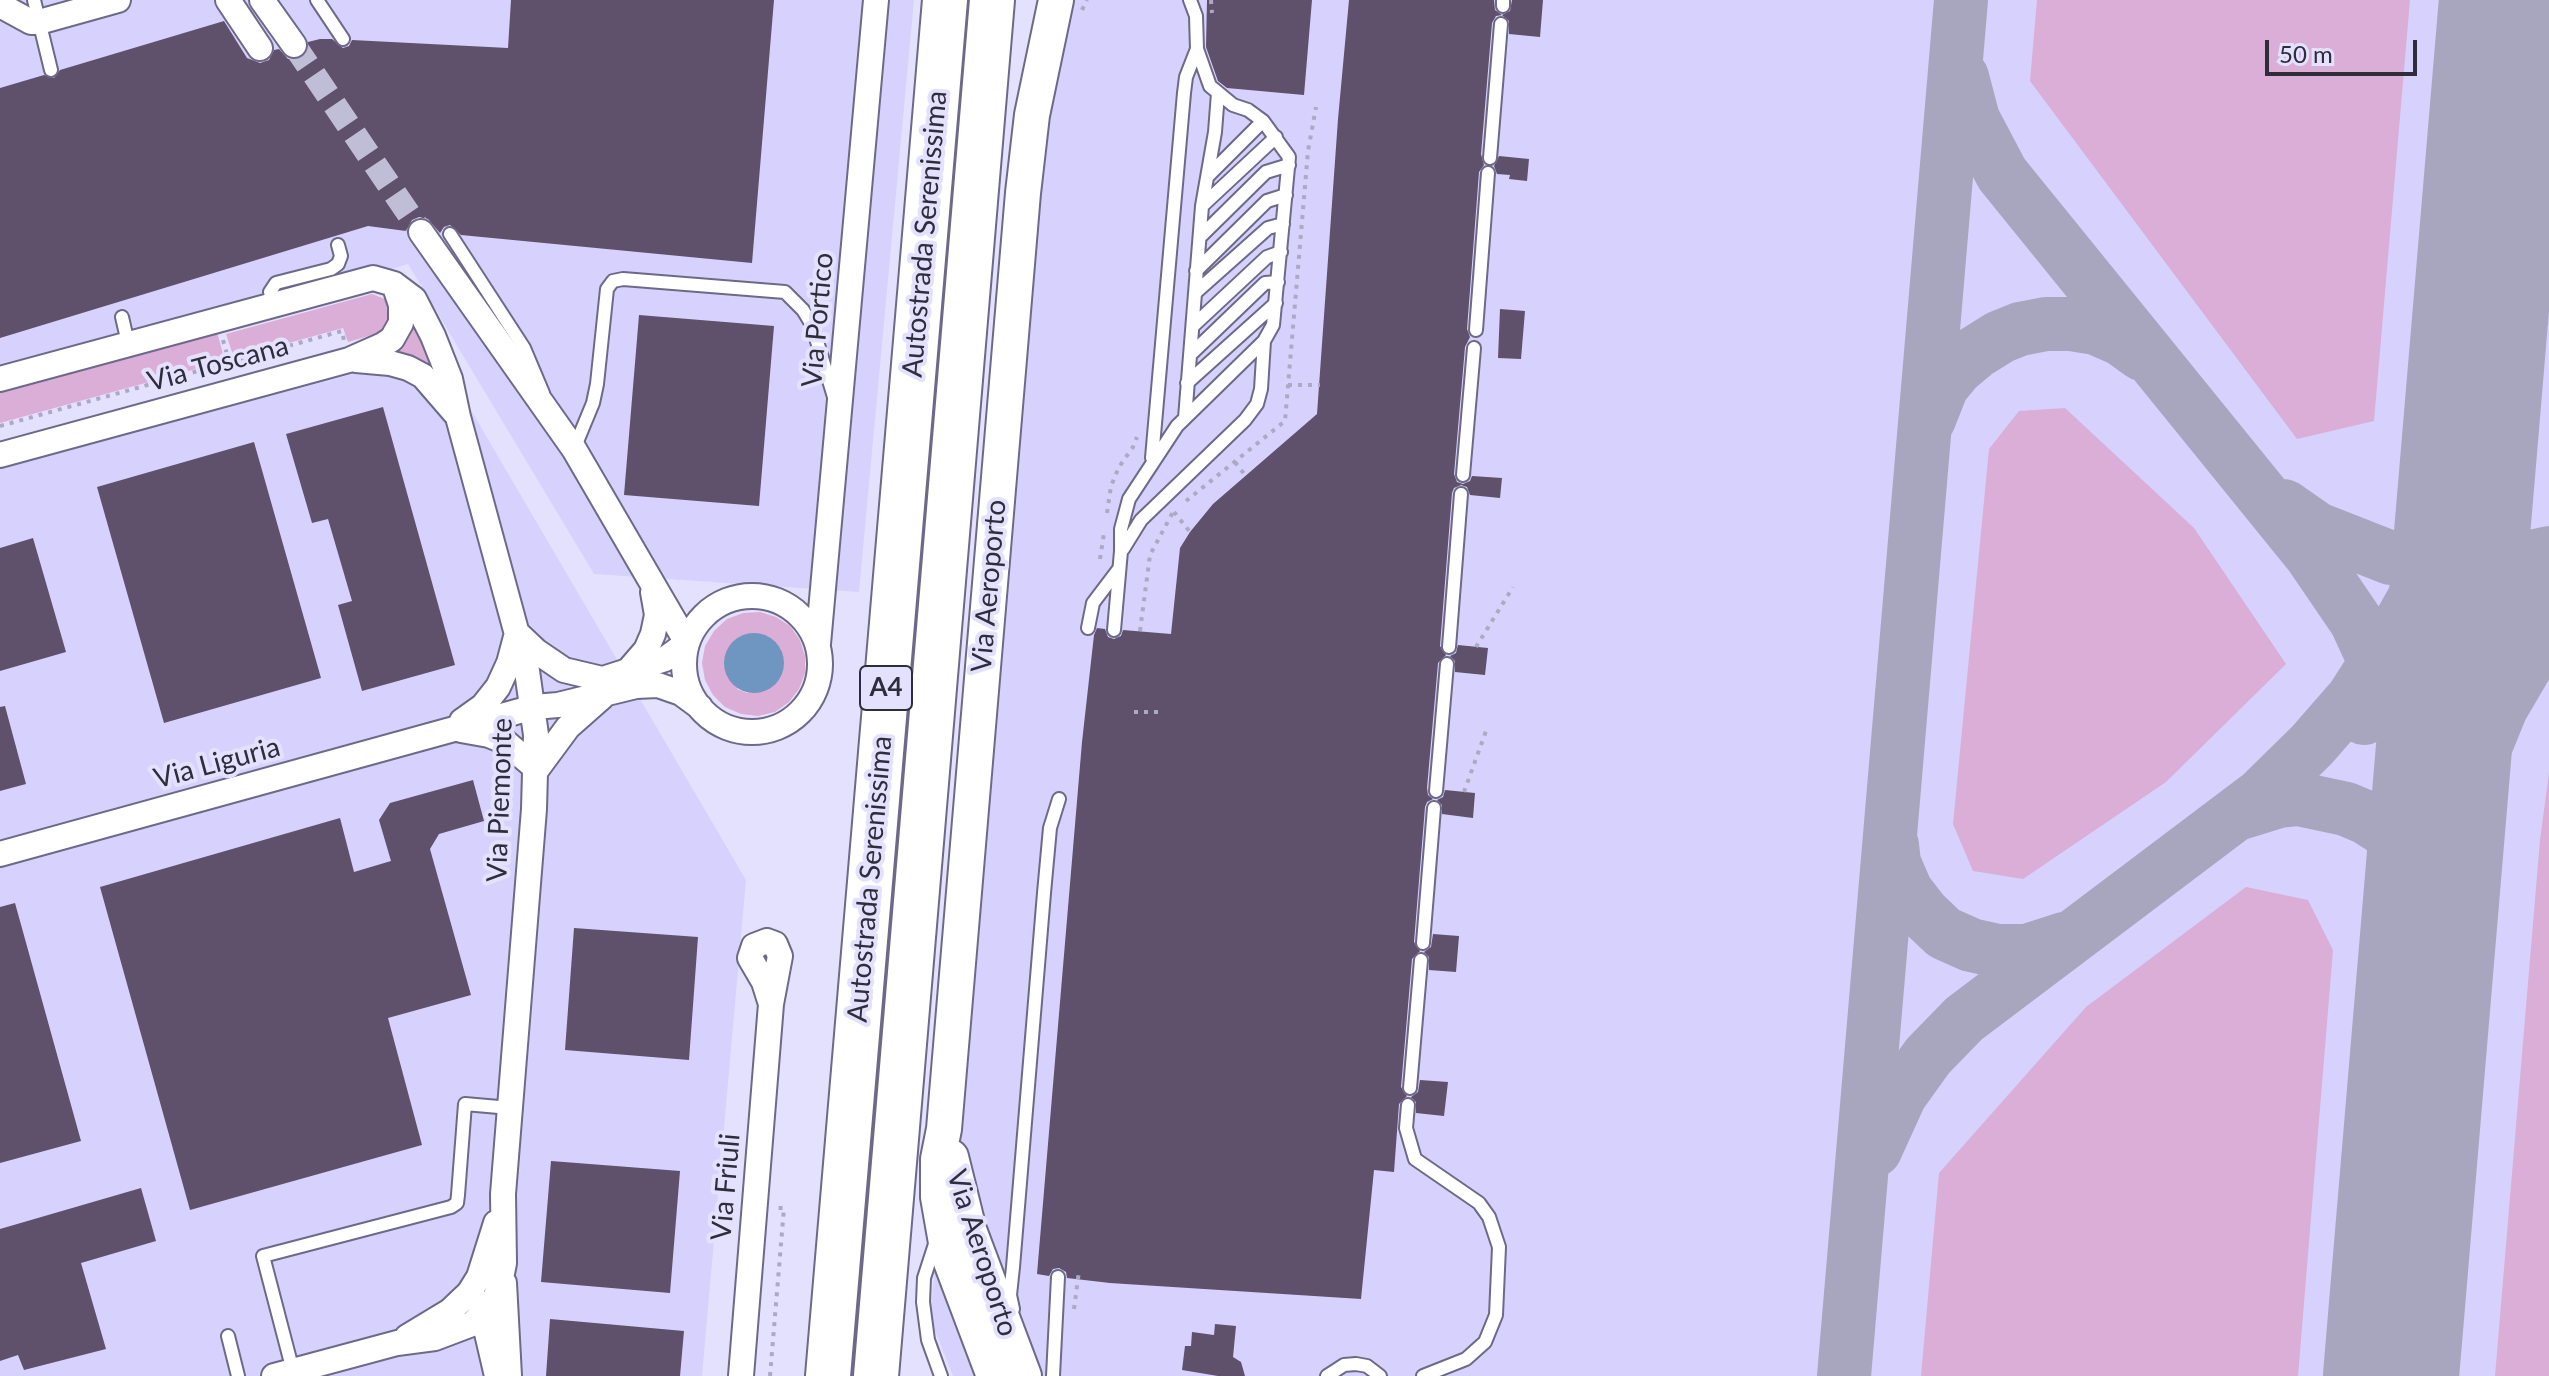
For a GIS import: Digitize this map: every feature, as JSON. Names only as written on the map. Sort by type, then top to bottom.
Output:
[{"type":"highway","name":"Autostrada Serenissima","points":[[828,1376],[945,0]]},
{"type":"highway","name":"Autostrada Serenissima","points":[[876,1376],[992,0]]},
{"type":"main road","name":"Via Aeroporto","points":[[994,1376],[939,1241],[938,1175],[1023,193],[1032,115],[1056,0]]},
{"type":"main road","name":"Via Aeroporto","points":[[1045,45],[1071,0]]},
{"type":"main road","name":"Via Aeroporto","points":[[944,1129],[969,1230],[1024,1376]]},
{"type":"street","points":[[0,5],[31,22],[37,11],[118,0]]},
{"type":"street","points":[[228,0],[260,48]]},
{"type":"street","points":[[262,0],[294,45]]},
{"type":"street","name":"Via Portico","points":[[818,644],[876,0]]},
{"type":"street","points":[[421,232],[574,449],[687,643]]},
{"type":"street","points":[[0,379],[363,280],[383,279],[394,284]]},
{"type":"street","name":"Via Toscana","points":[[0,455],[383,345],[398,331],[401,323],[401,305],[394,284]]},
{"type":"street","name":"Via Piemonte","points":[[284,1373],[397,1343],[435,1338],[472,1324],[482,1315],[499,1289],[504,1263],[503,1194],[537,769],[534,707],[450,379],[414,299],[394,284]]},
{"type":"street","name":"Via Piemonte","points":[[347,353],[408,368],[423,376],[458,417]]},
{"type":"street","points":[[627,672],[646,650],[653,634],[657,615],[652,585]]},
{"type":"street","points":[[746,596],[776,600],[790,607],[802,617],[818,644],[820,674],[817,686],[804,708],[784,724],[772,729],[750,732],[729,728],[713,719],[700,707],[685,677],[687,643],[699,621],[708,612],[732,599],[746,596]]},
{"type":"street","name":"Via Liguria","points":[[451,730],[483,706],[498,687],[509,663],[517,633],[564,670],[604,686],[658,685],[681,693],[700,707]]},
{"type":"street","name":"Via Liguria","points":[[0,854],[534,707],[558,705],[604,686],[627,672],[665,659],[687,643]]},
{"type":"street","name":"Via Liguria","points":[[451,730],[489,735],[504,741],[537,769],[604,686]]},
{"type":"street","name":"Via Friuli","points":[[741,1376],[771,1004]]},
{"type":"street","name":"Via Piemonte","points":[[397,1343],[450,1311],[469,1293],[490,1248],[503,1194]]},
{"type":"street","points":[[504,1263],[509,1376]]},
{"type":"street","points":[[479,1277],[482,1315],[497,1376]]},
{"type":"lane","points":[[317,0],[343,39]]},
{"type":"lane","points":[[1114,630],[1123,516],[1129,499],[1151,461],[1185,418],[1264,341],[1273,325],[1276,303],[1289,157],[1263,121],[1248,110],[1233,105],[1210,86],[1197,49],[1196,16],[1190,0]]},
{"type":"lane","points":[[37,11],[51,70]]},
{"type":"lane","points":[[1490,158],[1501,24]]},
{"type":"lane","points":[[1151,461],[1184,93],[1197,49]]},
{"type":"lane","points":[[1185,418],[1202,206],[1218,93]]},
{"type":"lane","points":[[1208,176],[1263,121]]},
{"type":"lane","points":[[1202,206],[1276,137]]},
{"type":"lane","points":[[1200,237],[1266,172],[1289,165]]},
{"type":"lane","points":[[1476,330],[1488,173]]},
{"type":"lane","points":[[1196,271],[1267,201],[1286,195]]},
{"type":"lane","points":[[1195,293],[1268,228],[1283,224]]},
{"type":"lane","points":[[450,234],[524,348],[535,369],[552,418]]},
{"type":"lane","points":[[273,303],[270,292],[276,283],[331,269],[338,264],[341,256],[338,245]]},
{"type":"lane","points":[[1193,326],[1267,257],[1281,252]]},
{"type":"lane","points":[[574,449],[593,403],[597,384],[607,289],[613,281],[623,279],[785,292],[803,310],[812,325],[840,419]]},
{"type":"lane","points":[[1190,355],[1265,283],[1278,282]]},
{"type":"lane","points":[[1187,383],[1276,303]]},
{"type":"lane","points":[[122,317],[128,343]]},
{"type":"lane","points":[[1121,551],[1141,520],[1245,420],[1257,404],[1264,341]]},
{"type":"lane","points":[[1463,475],[1474,348]]},
{"type":"lane","points":[[1449,647],[1461,494]]},
{"type":"lane","points":[[1088,628],[1093,603],[1119,567]]},
{"type":"lane","points":[[1436,791],[1447,664]]},
{"type":"lane","points":[[1037,1376],[1015,1318],[1010,1295],[1050,828],[1059,799]]},
{"type":"lane","points":[[1423,943],[1434,808]]},
{"type":"lane","points":[[1410,1088],[1421,960]]},
{"type":"lane","points":[[284,1373],[263,1256],[451,1207],[457,1203],[465,1104],[510,1108]]},
{"type":"lane","points":[[1408,1105],[1406,1128],[1415,1159],[1479,1203],[1489,1217],[1499,1247],[1496,1315],[1485,1342],[1466,1359],[1423,1376]]},
{"type":"lane","points":[[939,1241],[922,1291],[928,1340],[941,1376]]},
{"type":"lane","points":[[1053,1376],[1058,1277]]},
{"type":"lane","points":[[228,1336],[238,1376]]},
{"type":"lane","points":[[1327,1376],[1344,1365],[1356,1364],[1367,1366],[1380,1376]]},
{"type":"path","points":[[1211,0],[1212,18]]},
{"type":"path","points":[[0,426],[342,331],[347,353]]},
{"type":"path","points":[[1288,385],[1320,385]]},
{"type":"path","points":[[1106,518],[1111,486],[1138,435]]},
{"type":"path","points":[[1235,462],[1245,475]]},
{"type":"path","points":[[1174,512],[1190,532]]},
{"type":"path","points":[[1100,559],[1104,534]]},
{"type":"path","points":[[1476,647],[1513,587]]},
{"type":"path","points":[[1134,712],[1164,712]]},
{"type":"path","points":[[1464,792],[1486,731]]},
{"type":"path","points":[[769,1207],[784,1208],[770,1376]]},
{"type":"shaded area","points":[[0,0],[914,0],[859,592],[594,574],[408,264],[0,386]]},
{"type":"shaded area","points":[[1054,0],[2549,0],[2549,1376],[953,1376],[930,1318]]},
{"type":"shaded area","points":[[2037,0],[2410,0],[2374,421],[2297,439],[2030,81]]},
{"type":"shaded area","points":[[372,294],[385,299],[392,312],[387,328],[379,333],[348,342],[343,328],[234,358],[226,334]]},
{"type":"shaded area","points":[[412,311],[441,377],[389,350]]},
{"type":"shaded area","points":[[217,332],[225,361],[0,423],[0,393]]},
{"type":"shaded area","points":[[437,352],[746,880],[702,1376],[0,1376],[0,467]]},
{"type":"shaded area","points":[[2065,408],[2194,528],[2286,664],[2166,782],[2023,879],[1973,871],[1953,824],[1989,449],[2019,411]]},
{"type":"shaded area","points":[[760,612],[790,626],[800,640],[805,656],[805,673],[799,689],[789,702],[775,712],[758,716],[741,714],[725,707],[713,695],[705,680],[702,663],[705,646],[714,631],[727,619],[743,613]],"holes":[[[767,636],[781,650],[766,691],[747,693],[737,689]]]},
{"type":"shaded area","points":[[2549,773],[2549,1376],[2495,1376],[2540,840]]},
{"type":"shaded area","points":[[2246,887],[2308,900],[2333,950],[2298,1376],[1921,1376],[1939,1173],[2086,1007]]},
{"type":"water","points":[[754,633],[766,635],[775,642],[782,651],[782,675],[775,684],[766,691],[754,693],[742,691],[733,684],[726,675],[724,663],[726,651],[733,642],[742,635]]},
{"type":"building","points":[[511,0],[774,0],[752,263],[461,235],[450,225],[440,233],[428,219],[419,217],[412,220],[406,231],[368,226],[0,338],[0,88],[44,75],[54,78],[60,70],[224,21],[247,58],[260,63],[269,60],[274,50],[279,49],[288,59],[302,58],[308,50],[308,42],[320,39],[332,39],[343,48],[349,46],[352,40],[508,48]]},
{"type":"building","points":[[1207,0],[1312,0],[1304,95],[1227,88],[1218,81],[1206,47]]},
{"type":"building","points":[[1349,0],[1494,0],[1495,10],[1502,15],[1496,16],[1492,23],[1481,154],[1484,165],[1479,172],[1467,329],[1470,337],[1465,347],[1454,474],[1457,482],[1463,484],[1470,481],[1472,476],[1502,478],[1500,498],[1470,495],[1467,487],[1461,485],[1454,488],[1452,493],[1440,646],[1446,655],[1438,663],[1427,788],[1428,795],[1433,799],[1425,807],[1414,942],[1420,951],[1412,959],[1401,1087],[1407,1096],[1399,1104],[1394,1172],[1374,1170],[1361,1299],[1110,1283],[1067,1278],[1066,1272],[1059,1268],[1053,1269],[1049,1276],[1037,1274],[1082,742],[1094,635],[1097,628],[1105,629],[1108,637],[1114,639],[1121,636],[1123,630],[1171,634],[1180,548],[1190,532],[1213,504],[1317,414]]},
{"type":"building","points":[[1512,0],[1543,0],[1540,37],[1509,34],[1509,21],[1502,15],[1510,11]]},
{"type":"building","points":[[1499,156],[1529,159],[1527,181],[1497,174],[1494,166]]},
{"type":"building","points":[[1500,309],[1525,311],[1521,359],[1498,358]]},
{"type":"building","points":[[639,315],[774,326],[759,506],[624,495]]},
{"type":"building","points":[[383,407],[455,665],[362,691],[338,605],[352,601],[328,519],[312,523],[286,434]]},
{"type":"building","points":[[254,442],[321,678],[164,723],[97,487]]},
{"type":"building","points":[[33,538],[66,652],[0,671],[0,548]]},
{"type":"building","points":[[1458,645],[1488,648],[1485,675],[1455,672],[1455,661],[1450,656],[1456,653]]},
{"type":"building","points":[[5,706],[26,784],[0,791],[0,707]]},
{"type":"building","points":[[473,780],[484,821],[439,834],[430,849],[471,995],[388,1018],[422,1145],[190,1210],[100,887],[340,818],[354,872],[391,861],[379,820],[390,803]]},
{"type":"building","points":[[1445,790],[1475,793],[1473,818],[1442,814],[1442,805],[1437,800],[1443,797]]},
{"type":"building","points":[[15,903],[81,1141],[0,1163],[0,907]]},
{"type":"building","points":[[574,928],[698,937],[689,1060],[565,1050]]},
{"type":"building","points":[[1433,934],[1459,936],[1456,972],[1429,970],[1429,957],[1424,952],[1431,947]]},
{"type":"building","points":[[1420,1080],[1448,1082],[1444,1116],[1416,1113],[1416,1102],[1411,1097],[1418,1092]]},
{"type":"building","points":[[551,1161],[680,1171],[670,1293],[541,1282]]},
{"type":"building","points":[[141,1188],[156,1241],[81,1263],[106,1349],[24,1370],[18,1355],[0,1361],[0,1229]]},
{"type":"building","points":[[550,1319],[684,1331],[680,1376],[546,1376]]},
{"type":"building","points":[[1215,1324],[1236,1326],[1233,1357],[1241,1362],[1245,1376],[1218,1376],[1182,1370],[1185,1346],[1191,1346],[1192,1332],[1214,1335]]},
{"type":"taxiway","points":[[1844,1376],[1961,0]]},
{"type":"taxiway","points":[[1962,77],[1973,119],[2002,174],[2311,555],[2356,621],[2391,697],[2414,767],[2428,838],[2428,932]]},
{"type":"taxiway","points":[[1929,419],[1942,386],[1957,368],[2000,337],[2020,329],[2046,324],[2096,328],[2121,339],[2142,354]]},
{"type":"taxiway","points":[[1875,1150],[1900,1095],[1928,1056],[1964,1019],[2261,795],[2312,745],[2353,698],[2416,595],[2446,528],[2459,482],[2473,396]]},
{"type":"taxiway","points":[[2284,506],[2317,529],[2391,558],[2459,566],[2499,564],[2549,553]]},
{"type":"taxiway","points":[[2364,718],[2452,647],[2549,576]]},
{"type":"taxiway","points":[[2441,885],[2477,767],[2501,708],[2549,626]]},
{"type":"taxiway","points":[[2237,814],[2279,801],[2299,799],[2346,809],[2384,829],[2414,864],[2429,891]]},
{"type":"taxiway","points":[[1892,845],[1894,863],[1906,891],[1944,933],[1971,945],[1998,951],[2027,951],[2064,939]]},
{"type":"runway","points":[[2391,1376],[2507,0]]},
{"type":"tunnel","points":[[294,45],[421,232]]}]
